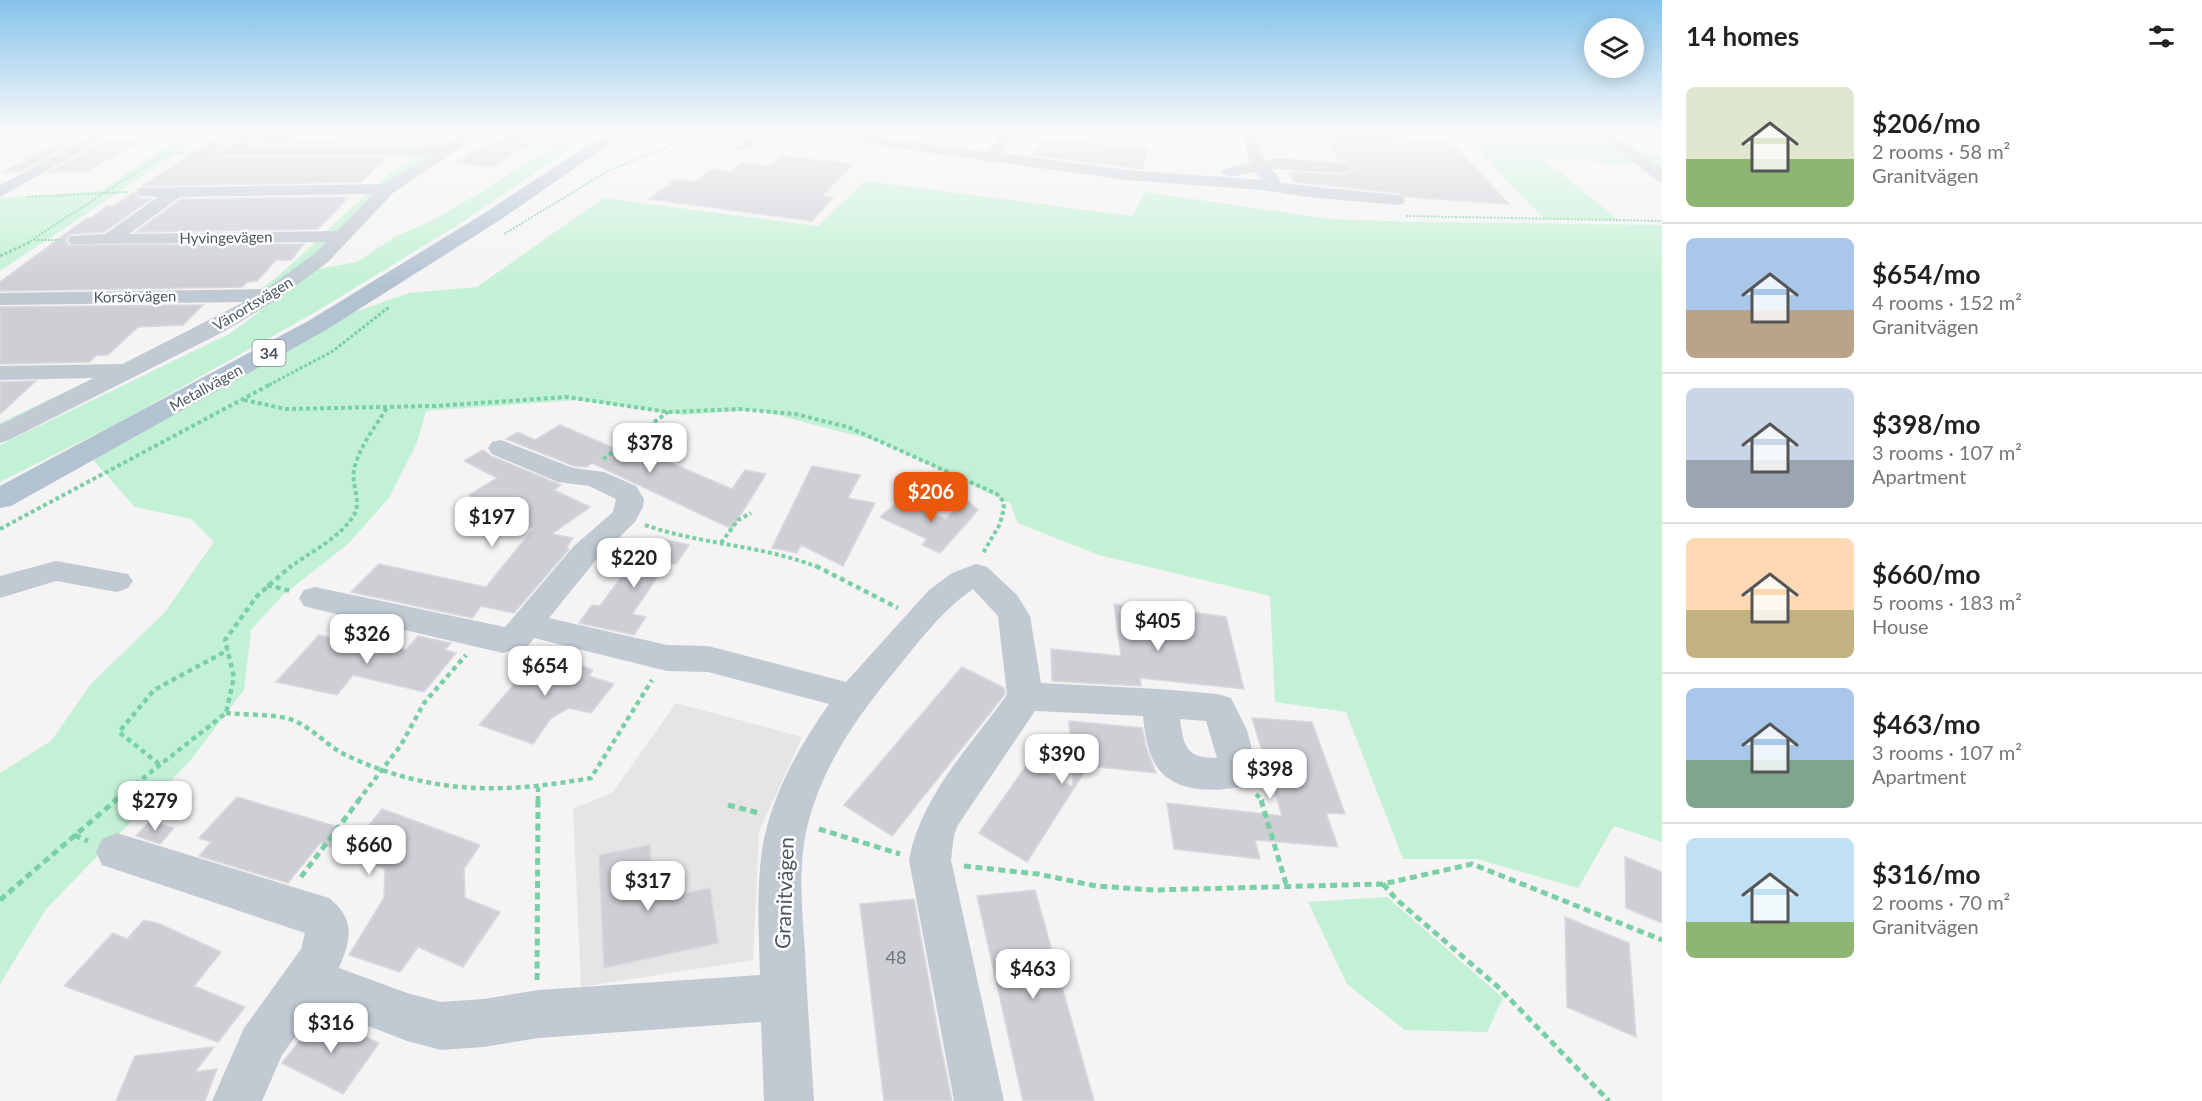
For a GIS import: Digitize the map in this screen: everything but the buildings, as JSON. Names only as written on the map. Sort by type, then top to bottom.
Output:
[{"type":"main road","name":"Metallvägen","points":[[529,192],[539,183]]},
{"type":"main road","name":"Metallvägen","points":[[0,499],[318,325],[543,183]]},
{"type":"street","points":[[0,192],[16,183]]},
{"type":"street","name":"Vänortsvägen","points":[[0,435],[217,327],[271,296],[315,263],[387,189],[396,183]]},
{"type":"street","points":[[1239,183],[1274,187],[1398,208]]},
{"type":"street","points":[[144,192],[387,189]]},
{"type":"street","points":[[110,239],[177,191]]},
{"type":"street","name":"Hyvingevägen","points":[[77,240],[342,236]]},
{"type":"street","name":"Korsörvägen","points":[[0,299],[271,296]]},
{"type":"street","points":[[0,373],[129,371]]},
{"type":"street","points":[[315,598],[503,641],[517,636],[585,553],[625,516],[630,499],[626,492],[594,478],[568,476],[501,448]]},
{"type":"street","points":[[0,587],[56,571],[117,580]]},
{"type":"street","points":[[976,574],[1006,603],[1014,616],[1025,697],[942,816],[934,835],[930,860],[980,1101]]},
{"type":"street","name":"Granitvägen","points":[[789,1101],[780,904],[782,856],[789,820],[817,753],[852,697],[920,620],[951,589],[964,579],[976,574]]},
{"type":"street","points":[[527,625],[667,658],[708,659],[852,697]]},
{"type":"street","points":[[1025,697],[1159,703],[1218,708],[1229,730],[1239,772],[1225,775],[1195,772],[1178,765],[1170,754],[1159,703]]},
{"type":"street","points":[[117,852],[314,913],[325,921],[328,934],[310,980],[265,1037],[249,1068],[237,1101]]},
{"type":"street","points":[[310,980],[407,1017],[441,1026],[484,1023],[538,1014],[783,997]]},
{"type":"path","points":[[0,256],[26,244],[119,183]]},
{"type":"path","points":[[24,197],[144,192]]},
{"type":"path","points":[[1398,208],[1662,221]]},
{"type":"path","points":[[244,400],[286,409],[387,408],[567,397],[668,412],[739,409],[819,419],[848,427],[982,485],[1001,496],[1005,505],[1002,517],[980,557],[976,574]]},
{"type":"path","points":[[0,900],[34,868],[159,764],[226,713],[234,677],[225,640],[238,617],[271,581],[334,535],[354,515],[358,501],[353,479],[356,464],[387,408]]},
{"type":"path","points":[[578,477],[668,412]]},
{"type":"path","points":[[722,543],[738,520],[751,513]]},
{"type":"path","points":[[625,516],[671,533],[795,558],[818,567],[920,620]]},
{"type":"path","points":[[280,903],[411,730],[424,703],[482,636]]},
{"type":"path","points":[[159,764],[119,732],[154,690],[228,650]]},
{"type":"path","points":[[226,713],[287,718],[311,730],[339,751],[382,770],[435,784],[487,790],[538,787],[591,778],[667,658]]},
{"type":"path","points":[[1239,772],[1248,788],[1263,802],[1287,886]]},
{"type":"path","points":[[538,787],[538,1014]]},
{"type":"path","points":[[789,820],[903,855],[982,870],[1038,874],[1096,886],[1119,888],[1154,890],[1383,884],[1472,864],[1662,940]]},
{"type":"path","points":[[1383,884],[1397,900],[1497,986],[1609,1101]]},
{"type":"shaded area","points":[[676,703],[802,737],[759,832],[753,960],[581,987],[573,809],[613,792]]},
{"type":"green space","points":[[112,183],[132,183],[0,271],[0,198],[101,191]]},
{"type":"green space","points":[[378,183],[401,183],[270,297],[0,440],[0,423],[239,305],[300,257]]},
{"type":"green space","points":[[494,183],[519,183],[461,223],[317,311],[120,422],[0,482],[0,445],[229,334],[317,269],[357,262],[395,237],[433,220]]},
{"type":"green space","points":[[863,183],[883,183],[1132,216],[1145,192],[1330,219],[1662,225],[1662,842],[1614,826],[1578,888],[1477,859],[1403,859],[1346,712],[1275,702],[1270,596],[1099,555],[1018,523],[1010,503],[881,442],[757,410],[682,415],[578,400],[426,411],[417,443],[389,498],[348,544],[283,595],[251,630],[244,690],[190,761],[46,909],[0,984],[0,773],[51,741],[91,684],[165,612],[214,542],[191,519],[135,507],[93,460],[352,313],[409,293],[477,287],[603,198],[818,226]]},
{"type":"green space","points":[[1510,183],[1574,183],[1618,220],[1544,219]]},
{"type":"green space","points":[[1387,897],[1503,998],[1487,1032],[1405,1030],[1347,984],[1308,902]]}]
